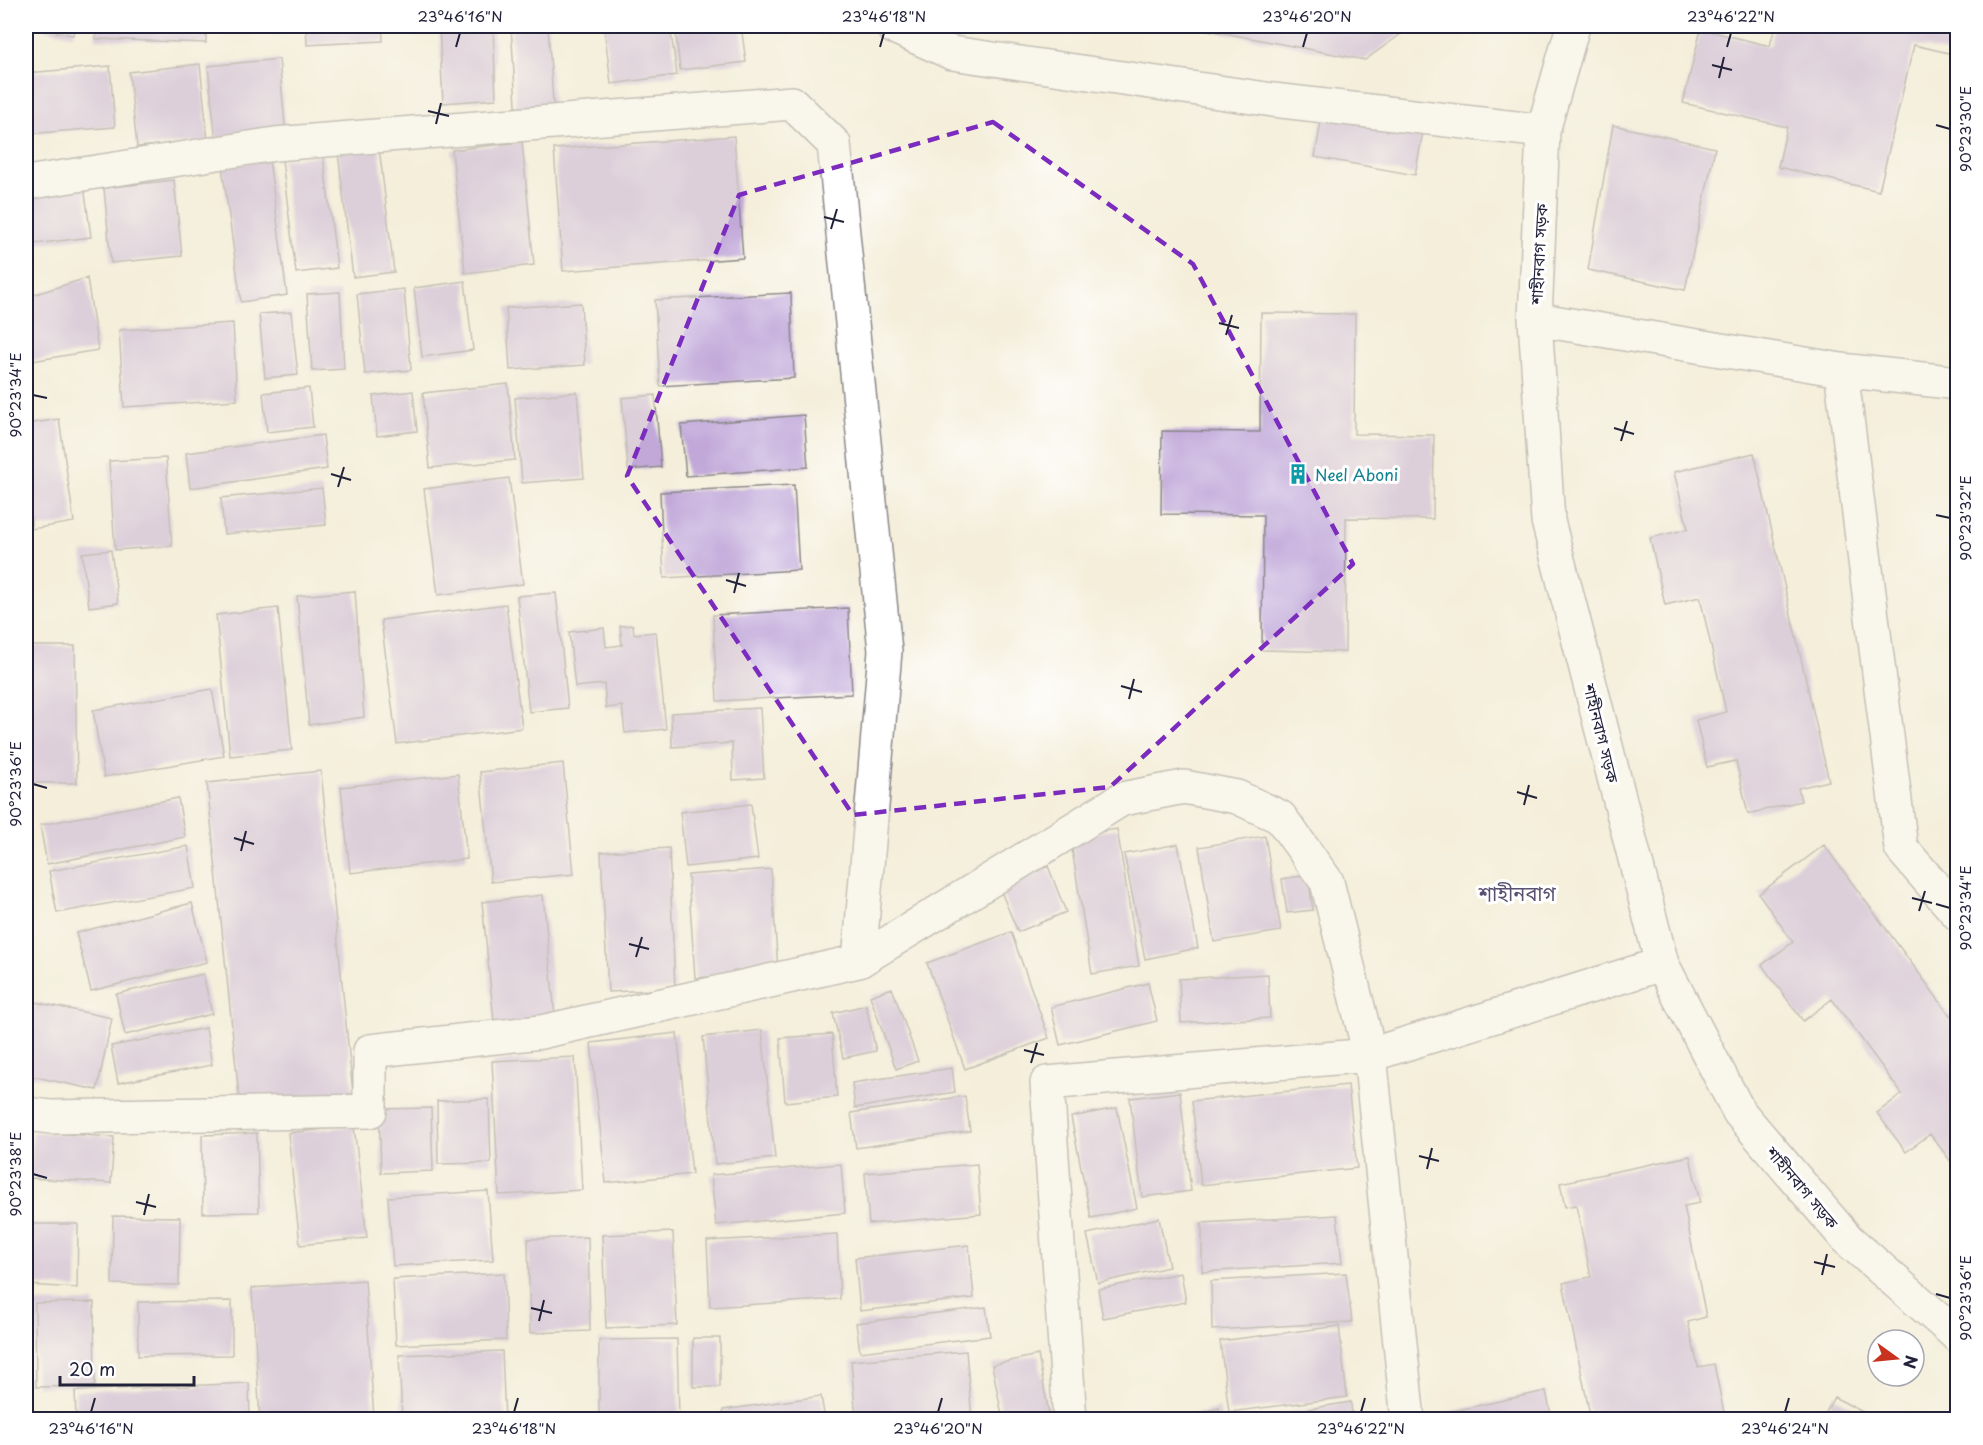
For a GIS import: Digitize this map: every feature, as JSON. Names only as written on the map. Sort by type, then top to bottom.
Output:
[{"type":"street","points":[[892,26],[952,53],[1273,100],[1543,131]]},
{"type":"street","name":"শাহীনবাগ সড়ক","points":[[1574,26],[1543,131],[1535,319],[1548,521],[1662,964],[1739,1112],[1847,1239],[1958,1336]]},
{"type":"street","points":[[26,183],[275,144],[792,103],[834,144],[885,651],[859,961]]},
{"type":"street","points":[[1535,319],[1841,370],[1958,383]]},
{"type":"street","points":[[1841,370],[1901,848],[1958,914]]},
{"type":"street","points":[[26,1114],[51,1118],[369,1111],[370,1051],[541,1032],[859,961],[1122,799],[1184,787],[1237,797],[1280,817],[1328,882],[1370,1056],[1408,1419]]},
{"type":"street","points":[[1070,1419],[1047,1083],[1370,1056],[1662,964]]},
{"type":"highlighted area","points":[[993,122],[1193,264],[1353,564],[1110,787],[853,815],[627,476],[739,195]]},
{"type":"building","points":[[28,26],[75,26],[73,35]]},
{"type":"building","points":[[96,26],[206,26],[206,43],[96,39]]},
{"type":"building","points":[[306,26],[382,26],[383,41],[307,45]]},
{"type":"building","points":[[439,26],[493,26],[496,99],[443,103]]},
{"type":"building","points":[[511,26],[548,26],[554,118],[517,120]]},
{"type":"building","points":[[604,26],[670,26],[677,75],[611,84]]},
{"type":"building","points":[[675,26],[741,26],[746,62],[680,70]]},
{"type":"building","points":[[1187,26],[1412,26],[1365,60]]},
{"type":"building","points":[[1775,26],[1958,26],[1953,54],[1914,45],[1879,191],[1778,167],[1787,127],[1683,103],[1701,29],[1770,46]]},
{"type":"building","points":[[279,59],[286,135],[216,142],[208,66]]},
{"type":"building","points":[[200,64],[208,141],[137,147],[129,72]]},
{"type":"building","points":[[110,66],[115,127],[26,134],[26,73]]},
{"type":"building","points":[[1323,109],[1424,126],[1415,175],[1315,157]]},
{"type":"building","points":[[1613,125],[1715,148],[1685,290],[1588,270]]},
{"type":"building","points":[[734,136],[743,258],[563,271],[554,149]]},
{"type":"building","points":[[522,142],[534,265],[465,273],[452,150]]},
{"type":"building","points":[[379,147],[394,272],[353,277],[338,152]]},
{"type":"building","points":[[323,155],[337,268],[296,273],[282,160]]},
{"type":"building","points":[[269,159],[287,295],[241,302],[222,166]]},
{"type":"building","points":[[174,180],[182,256],[111,263],[104,188]]},
{"type":"building","points":[[84,186],[91,237],[26,245],[26,194]]},
{"type":"building","points":[[87,278],[98,350],[26,362],[26,297]]},
{"type":"building","points":[[465,281],[473,350],[422,357],[414,288]]},
{"type":"building","points":[[404,289],[411,370],[365,374],[357,294]]},
{"type":"building","points":[[340,292],[344,369],[312,371],[307,294]]},
{"type":"building","points":[[791,293],[794,378],[660,386],[655,300]]},
{"type":"building","points":[[581,303],[585,365],[510,370],[506,308]]},
{"type":"building","points":[[291,312],[298,375],[265,378],[259,314]]},
{"type":"building","name":"Neel Aboni","points":[[1261,313],[1355,314],[1354,434],[1434,435],[1433,519],[1346,518],[1345,652],[1262,650],[1263,515],[1161,514],[1162,431],[1260,432]]},
{"type":"building","points":[[233,323],[237,400],[124,407],[119,330]]},
{"type":"building","points":[[508,384],[515,460],[430,468],[423,393]]},
{"type":"building","points":[[309,388],[313,427],[267,432],[263,393]]},
{"type":"building","points":[[413,391],[417,431],[377,436],[373,396]]},
{"type":"building","points":[[577,392],[584,478],[522,483],[515,398]]},
{"type":"building","points":[[655,395],[661,467],[628,470],[622,398]]},
{"type":"building","points":[[804,415],[808,467],[686,476],[681,425]]},
{"type":"building","points":[[59,419],[74,522],[32,529],[26,483],[26,424]]},
{"type":"building","points":[[323,435],[327,469],[190,488],[186,453]]},
{"type":"building","points":[[1754,453],[1829,781],[1798,788],[1801,801],[1748,814],[1736,761],[1707,767],[1696,720],[1726,712],[1700,597],[1665,605],[1650,538],[1688,529],[1674,472]]},
{"type":"building","points":[[166,458],[172,546],[115,550],[109,461]]},
{"type":"building","points":[[509,478],[523,584],[438,595],[424,489]]},
{"type":"building","points":[[794,485],[799,570],[664,578],[660,492]]},
{"type":"building","points":[[322,488],[326,525],[224,534],[221,498]]},
{"type":"building","points":[[111,550],[118,603],[89,607],[82,553]]},
{"type":"building","points":[[355,591],[364,717],[309,725],[297,596]]},
{"type":"building","points":[[556,593],[568,708],[529,712],[517,596]]},
{"type":"building","points":[[506,604],[522,728],[397,744],[381,620]]},
{"type":"building","points":[[278,608],[292,750],[230,756],[216,615]]},
{"type":"building","points":[[848,608],[852,694],[717,701],[713,615]]},
{"type":"building","points":[[633,625],[634,634],[656,632],[666,729],[625,733],[622,706],[606,708],[604,684],[575,687],[569,632],[604,628],[606,647],[622,645],[620,626]]},
{"type":"building","points":[[26,646],[75,646],[77,783],[26,783]]},
{"type":"building","points":[[212,689],[224,756],[104,777],[93,710]]},
{"type":"building","points":[[760,708],[764,778],[733,780],[732,743],[672,747],[671,713]]},
{"type":"building","points":[[563,763],[574,874],[491,882],[480,772]]},
{"type":"building","points":[[321,771],[353,1094],[240,1106],[207,783]]},
{"type":"building","points":[[458,774],[467,859],[350,873],[341,787]]},
{"type":"building","points":[[178,798],[185,837],[47,864],[40,825]]},
{"type":"building","points":[[751,804],[758,859],[686,867],[680,812]]},
{"type":"building","points":[[1117,829],[1139,966],[1092,974],[1070,837]]},
{"type":"building","points":[[1265,836],[1281,931],[1214,942],[1199,847]]},
{"type":"building","points":[[1178,844],[1198,948],[1145,959],[1124,854]]},
{"type":"building","points":[[1824,845],[1958,1026],[1958,1171],[1930,1134],[1906,1152],[1877,1113],[1902,1094],[1832,999],[1803,1021],[1762,965],[1793,942],[1759,894]]},
{"type":"building","points":[[188,846],[195,888],[57,913],[49,871]]},
{"type":"building","points":[[669,848],[675,989],[608,992],[601,852]]},
{"type":"building","points":[[1048,866],[1066,912],[1018,932],[999,887]]},
{"type":"building","points":[[771,869],[778,971],[695,978],[688,875]]},
{"type":"building","points":[[1308,875],[1313,910],[1287,913],[1282,879]]},
{"type":"building","points":[[543,895],[556,1025],[495,1031],[482,902]]},
{"type":"building","points":[[192,903],[207,962],[91,991],[76,933]]},
{"type":"building","points":[[1011,932],[1049,1038],[965,1069],[927,963]]},
{"type":"building","points":[[203,974],[212,1014],[125,1035],[116,994]]},
{"type":"building","points":[[1268,974],[1270,1018],[1181,1023],[1179,979]]},
{"type":"building","points":[[1148,983],[1157,1021],[1060,1045],[1051,1007]]},
{"type":"building","points":[[892,988],[918,1061],[896,1069],[870,996]]},
{"type":"building","points":[[35,1002],[112,1018],[97,1090],[26,1075],[26,1046]]},
{"type":"building","points":[[866,1005],[876,1051],[843,1058],[833,1013]]},
{"type":"building","points":[[206,1028],[212,1065],[118,1083],[111,1046]]},
{"type":"building","points":[[762,1030],[775,1158],[715,1164],[703,1037]]},
{"type":"building","points":[[677,1033],[692,1174],[606,1183],[591,1043]]},
{"type":"building","points":[[832,1034],[837,1097],[785,1102],[780,1038]]},
{"type":"building","points":[[575,1057],[582,1190],[499,1195],[492,1061]]},
{"type":"building","points":[[952,1068],[955,1092],[855,1108],[852,1083]]},
{"type":"building","points":[[1348,1085],[1357,1168],[1201,1185],[1192,1101]]},
{"type":"building","points":[[1180,1092],[1191,1191],[1142,1197],[1130,1098]]},
{"type":"building","points":[[965,1096],[970,1131],[856,1148],[851,1113]]},
{"type":"building","points":[[489,1099],[491,1163],[438,1164],[437,1101]]},
{"type":"building","points":[[431,1108],[433,1171],[381,1173],[379,1109]]},
{"type":"building","points":[[1117,1108],[1137,1208],[1091,1218],[1071,1117]]},
{"type":"building","points":[[354,1126],[367,1238],[300,1245],[288,1133]]},
{"type":"building","points":[[33,1132],[114,1137],[111,1183],[30,1178]]},
{"type":"building","points":[[257,1133],[259,1212],[203,1213],[202,1135]]},
{"type":"building","points":[[1690,1156],[1700,1203],[1684,1206],[1706,1317],[1688,1322],[1698,1367],[1714,1364],[1724,1413],[1690,1420],[1591,1420],[1563,1283],[1591,1277],[1576,1205],[1565,1207],[1560,1183]]},
{"type":"building","points":[[841,1164],[845,1213],[716,1225],[711,1175]]},
{"type":"building","points":[[977,1164],[981,1214],[869,1224],[865,1173]]},
{"type":"building","points":[[488,1191],[493,1260],[393,1266],[388,1197]]},
{"type":"building","points":[[1337,1215],[1342,1263],[1202,1272],[1202,1223]]},
{"type":"building","points":[[113,1216],[180,1217],[179,1285],[112,1284]]},
{"type":"building","points":[[1159,1218],[1169,1267],[1098,1283],[1087,1234]]},
{"type":"building","points":[[28,1224],[78,1224],[77,1288],[28,1285]]},
{"type":"building","points":[[673,1232],[677,1325],[606,1328],[602,1235]]},
{"type":"building","points":[[837,1234],[840,1299],[710,1307],[707,1241]]},
{"type":"building","points":[[588,1237],[590,1331],[530,1333],[528,1239]]},
{"type":"building","points":[[969,1245],[974,1298],[860,1311],[855,1258]]},
{"type":"building","points":[[504,1273],[506,1340],[396,1345],[393,1279]]},
{"type":"building","points":[[1181,1273],[1186,1302],[1103,1318],[1098,1289]]},
{"type":"building","points":[[1346,1273],[1352,1322],[1212,1330],[1211,1281]]},
{"type":"building","points":[[365,1280],[374,1420],[260,1420],[252,1288]]},
{"type":"building","points":[[232,1301],[232,1355],[138,1356],[138,1302]]},
{"type":"building","points":[[94,1302],[95,1386],[36,1387],[35,1303]]},
{"type":"building","points":[[986,1307],[990,1336],[860,1352],[856,1323]]},
{"type":"building","points":[[1339,1326],[1347,1397],[1229,1412],[1220,1341]]},
{"type":"building","points":[[693,1338],[720,1338],[720,1387],[693,1387]]},
{"type":"building","points":[[677,1339],[679,1420],[599,1420],[599,1340]]},
{"type":"building","points":[[502,1351],[505,1420],[402,1420],[399,1355]]},
{"type":"building","points":[[966,1351],[972,1420],[856,1420],[851,1361]]},
{"type":"building","points":[[1038,1355],[1050,1420],[1003,1420],[992,1365]]},
{"type":"building","points":[[249,1383],[250,1420],[76,1420],[75,1391]]},
{"type":"building","points":[[1546,1391],[1552,1420],[1445,1420],[1444,1413]]},
{"type":"building","points":[[821,1396],[825,1420],[724,1420],[723,1410]]},
{"type":"building","points":[[1834,1397],[1878,1420],[1822,1420]]},
{"type":"building","points":[[1351,1402],[1352,1420],[1254,1420],[1254,1418]]},
{"type":"building","points":[[1219,1408],[1222,1420],[1178,1420],[1178,1419]]},
{"type":"place","name":"Neel Aboni","points":[[1298,474]]},
{"type":"district","name":"শাহীনবাগ","points":[[1517,893]]}]
